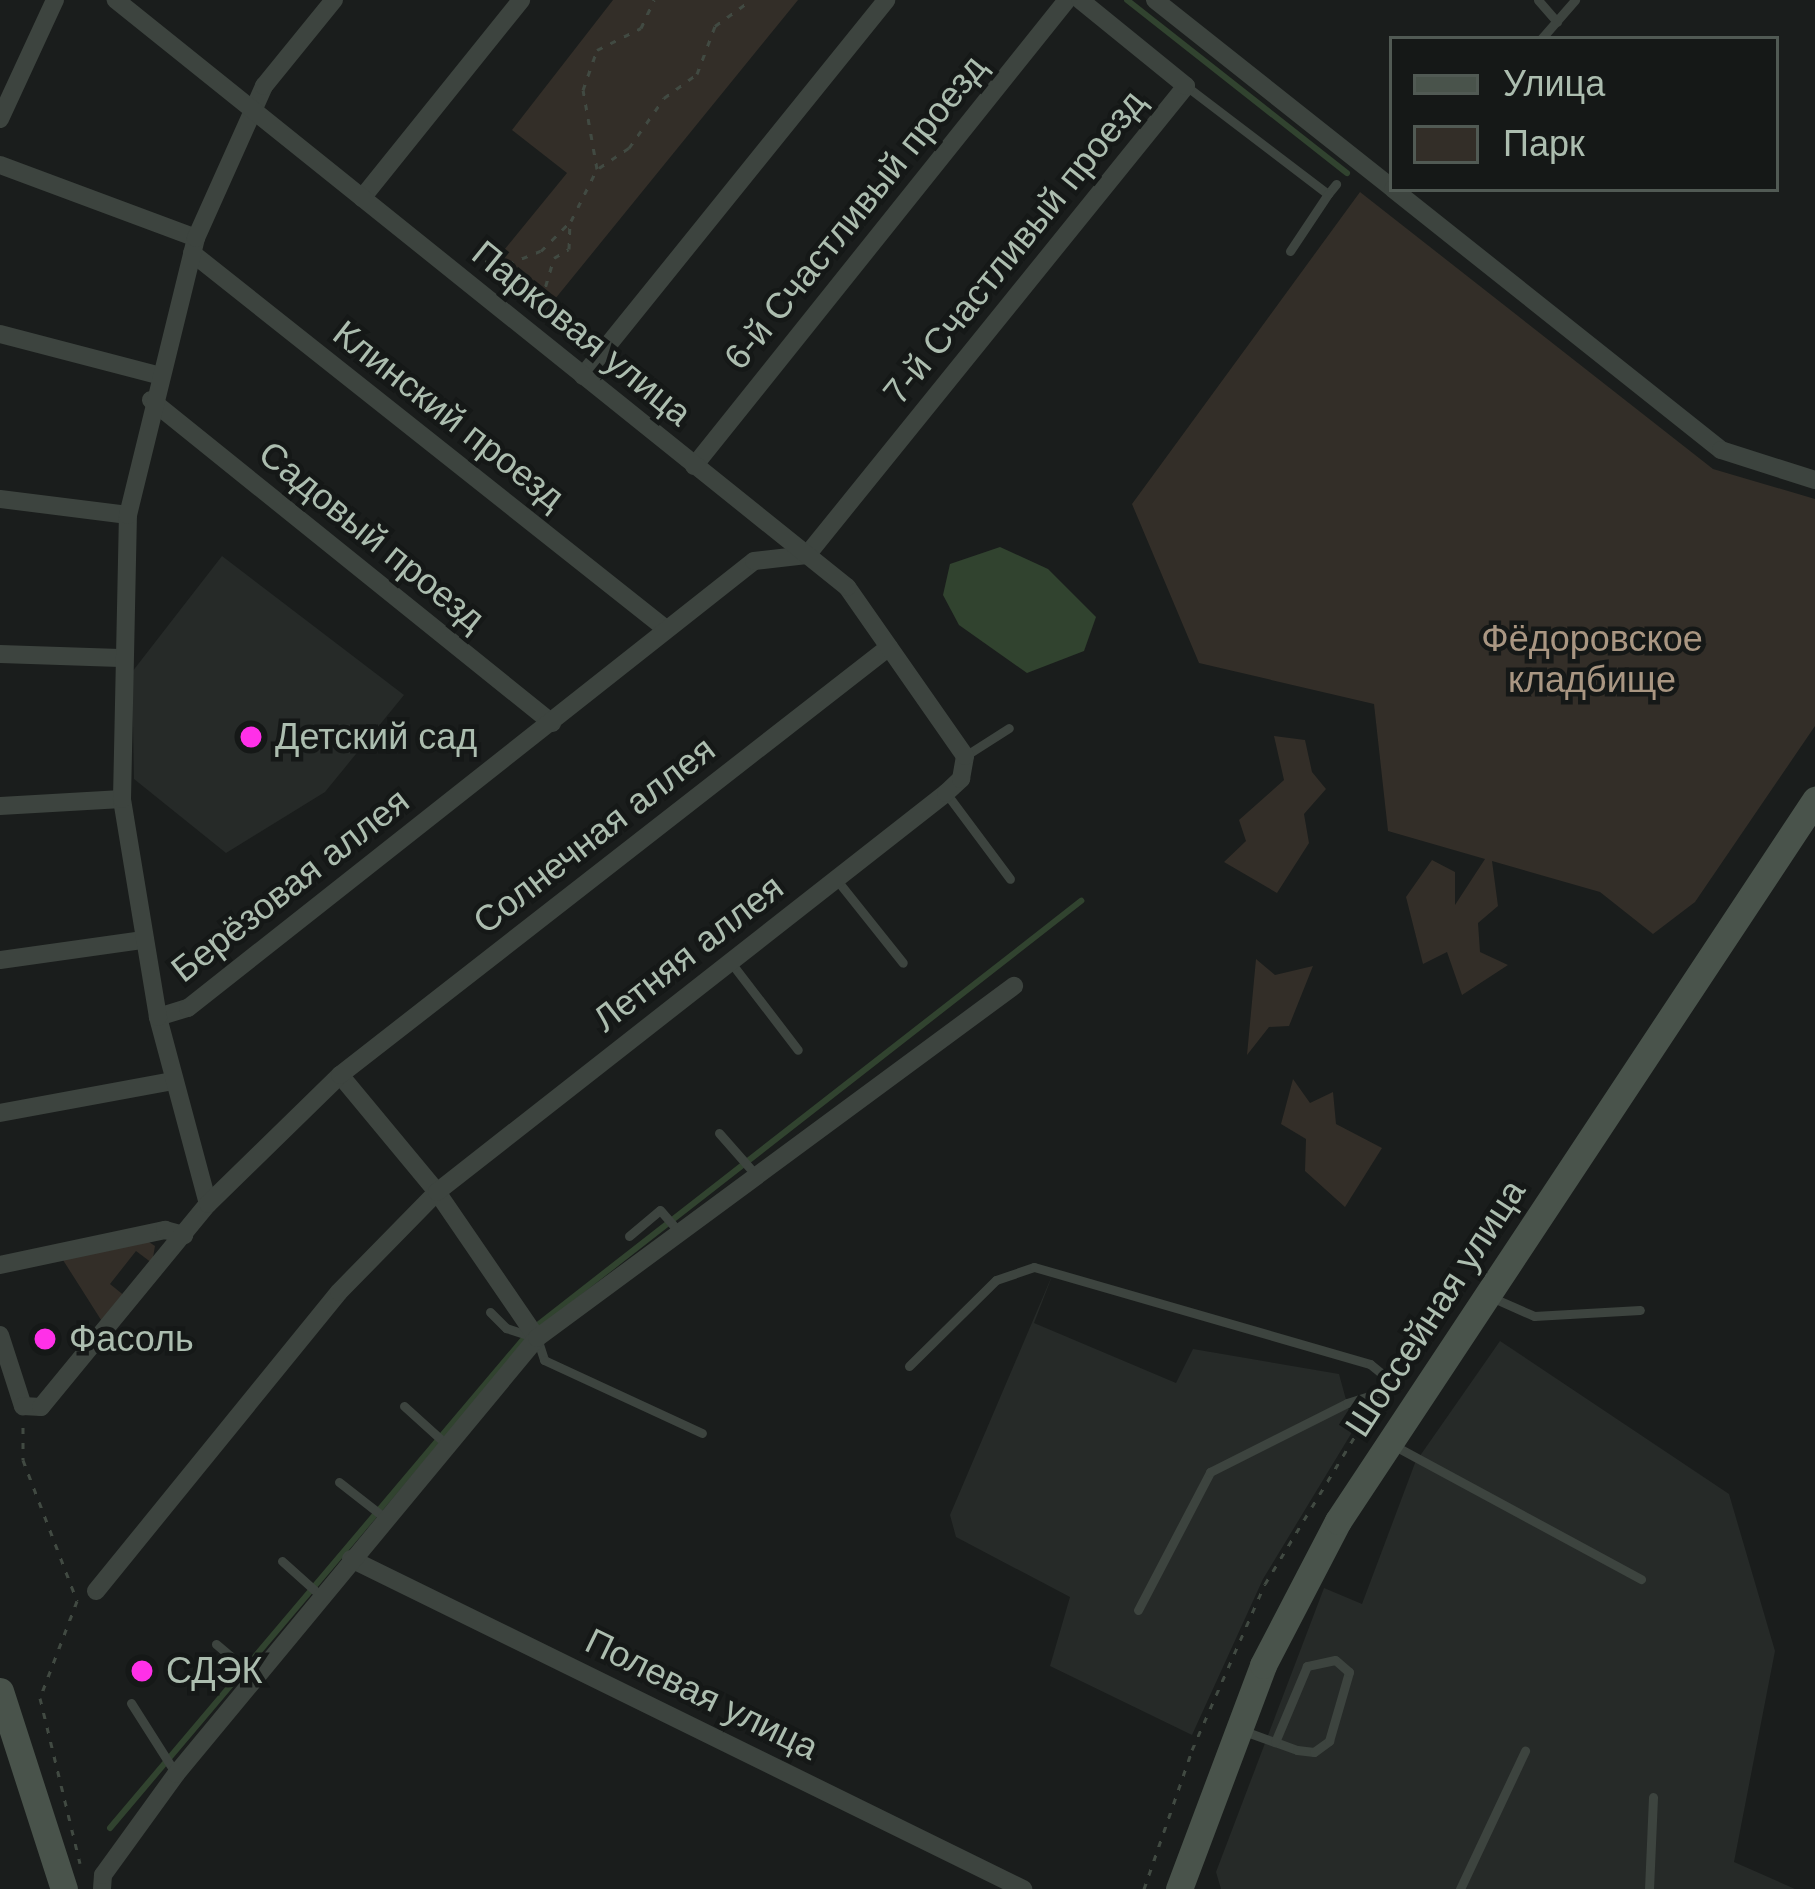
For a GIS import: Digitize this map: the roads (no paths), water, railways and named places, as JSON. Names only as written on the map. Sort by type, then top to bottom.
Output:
[{"type":"main road","name":"Шоссейная улица","points":[[1180,1889],[1239,1729],[1298,1591],[1388,1443],[1409,1391],[1486,1294],[1815,800]]},
{"type":"main road","points":[[0,1691],[64,1889]]},
{"type":"street","points":[[0,119],[55,0]]},
{"type":"street","name":"Парковая улица","points":[[116,0],[847,587],[965,756]]},
{"type":"street","points":[[137,17],[150,0]]},
{"type":"street","points":[[208,1204],[158,1017],[122,800],[120,658],[128,515],[157,375],[194,245],[251,110],[334,0]]},
{"type":"street","points":[[362,198],[521,0]]},
{"type":"street","points":[[583,376],[886,0]]},
{"type":"street","name":"6-й Счастливый проезд","points":[[694,466],[1067,0]]},
{"type":"street","name":"7-й Счастливый проезд","points":[[807,555],[1186,86],[1080,0]]},
{"type":"street","points":[[1155,0],[1389,181]]},
{"type":"street","name":"Клинский проезд","points":[[0,165],[194,245],[666,628]]},
{"type":"street","points":[[1403,192],[1720,450],[1815,480]]},
{"type":"street","points":[[0,334],[157,375]]},
{"type":"street","name":"Садовый проезд","points":[[151,400],[552,723]]},
{"type":"street","points":[[0,499],[128,515]]},
{"type":"street","name":"Берёзовая аллея","points":[[158,1017],[188,1008],[754,561],[807,555]]},
{"type":"street","name":"Солнечная аллея","points":[[0,1335],[32,1406],[208,1204],[340,1075],[889,647]]},
{"type":"street","points":[[0,654],[120,658]]},
{"type":"street","name":"Летняя аллея","points":[[96,1592],[339,1292],[437,1192],[946,793],[961,779],[965,756]]},
{"type":"street","points":[[0,806],[122,800]]},
{"type":"street","points":[[0,960],[142,940]]},
{"type":"street","points":[[103,1882],[176,1774],[537,1338],[1014,986]]},
{"type":"street","points":[[340,1075],[384,1135],[437,1192],[537,1338]]},
{"type":"street","points":[[0,1113],[172,1081]]},
{"type":"street","points":[[0,1265],[165,1230],[184,1235]]},
{"type":"street","name":"Полевая улица","points":[[351,1559],[1023,1889]]},
{"type":"lane","points":[[1538,0],[1557,22]]},
{"type":"lane","points":[[1543,36],[1575,0]]},
{"type":"lane","points":[[1186,86],[1328,194]]},
{"type":"lane","points":[[1290,251],[1336,184]]},
{"type":"lane","points":[[965,756],[1009,728]]},
{"type":"lane","points":[[946,793],[1010,880]]},
{"type":"lane","points":[[836,879],[903,963]]},
{"type":"lane","points":[[730,962],[798,1049]]},
{"type":"lane","points":[[719,1133],[759,1178]]},
{"type":"lane","points":[[628,1236],[660,1210],[681,1234]]},
{"type":"lane","points":[[908,1366],[996,1280],[1034,1267],[1370,1364],[1409,1391]]},
{"type":"lane","points":[[1486,1294],[1534,1316],[1640,1310]]},
{"type":"lane","points":[[490,1312],[506,1328],[537,1338],[544,1360],[702,1433]]},
{"type":"lane","points":[[1138,1610],[1210,1472],[1347,1402],[1409,1391]]},
{"type":"lane","points":[[404,1406],[446,1444]]},
{"type":"lane","points":[[1388,1443],[1641,1579]]},
{"type":"lane","points":[[339,1483],[385,1518]]},
{"type":"lane","points":[[282,1561],[321,1596]]},
{"type":"lane","points":[[216,1644],[255,1677]]},
{"type":"lane","points":[[1239,1729],[1274,1742],[1314,1752],[1329,1741],[1349,1672],[1335,1660],[1307,1666],[1274,1742]]},
{"type":"lane","points":[[131,1703],[176,1774]]},
{"type":"lane","points":[[1460,1889],[1525,1751]]},
{"type":"lane","points":[[1649,1889],[1653,1797]]},
{"type":"waterway","points":[[1127,0],[1347,173]]},
{"type":"waterway","points":[[535,1327],[1081,901]]},
{"type":"waterway","points":[[110,1828],[526,1336]]},
{"type":"place","name":"Детский сад","points":[[251,737]]},
{"type":"place","name":"Фасоль","points":[[45,1339]]},
{"type":"place","name":"СДЭК","points":[[142,1671]]},
{"type":"park label","name":"Фёдоровское кладбище","points":[[1592,658]]}]
